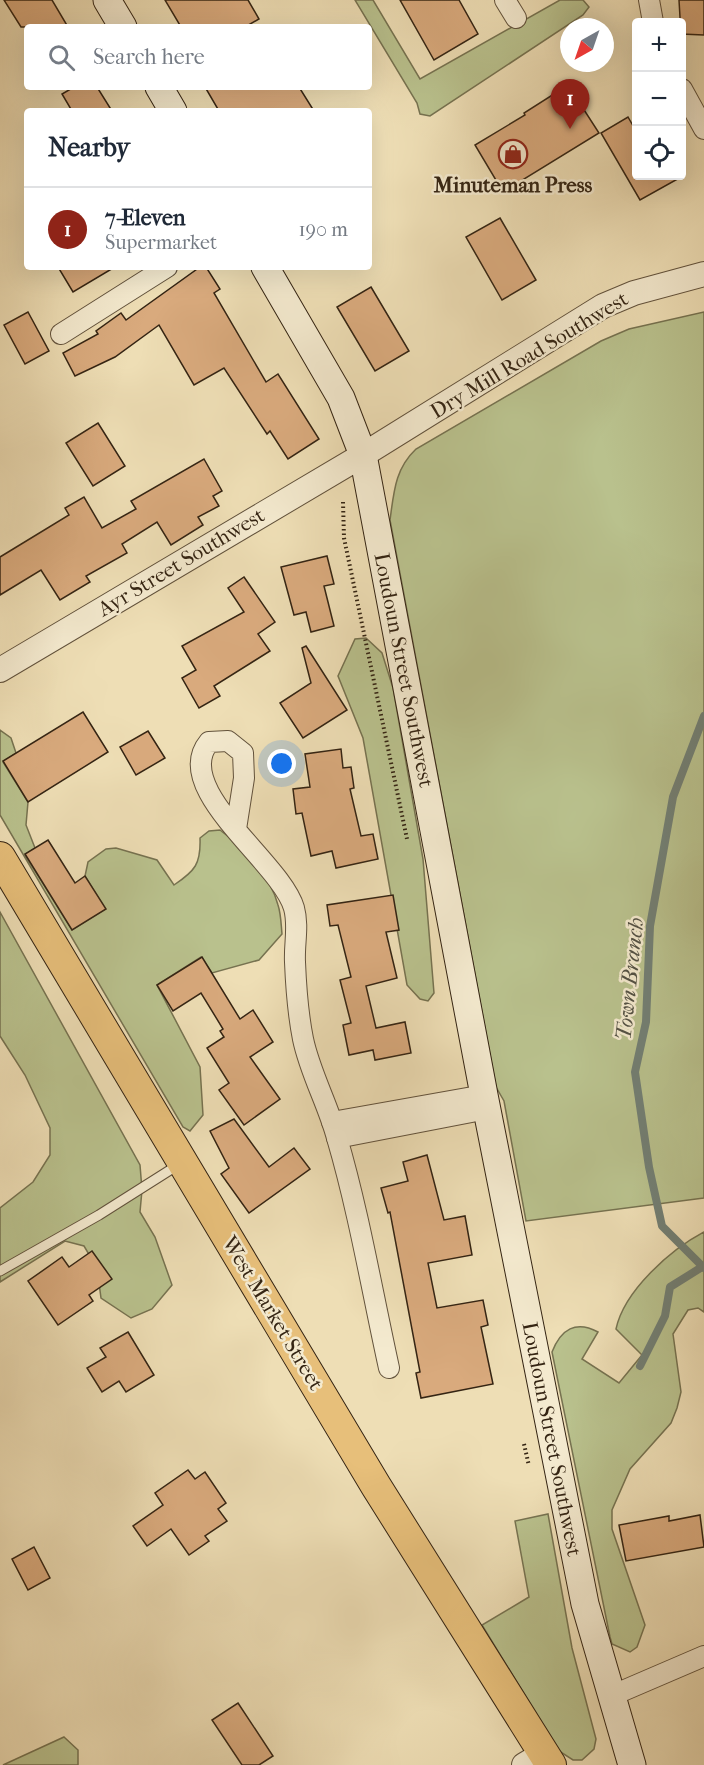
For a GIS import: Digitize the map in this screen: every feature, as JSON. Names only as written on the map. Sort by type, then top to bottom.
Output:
[{"type":"main road","points":[[107,0],[121,24]]},
{"type":"main road","points":[[161,90],[171,108]]},
{"type":"main road","name":"Loudoun Street Southwest","points":[[267,270],[341,398],[363,455],[485,1102],[585,1604],[629,1764]]},
{"type":"main road","name":"West Market Street","points":[[0,857],[540,1761]]},
{"type":"street","points":[[506,0],[516,18]]},
{"type":"street","points":[[649,0],[652,18]]},
{"type":"street","points":[[686,98],[704,129]]},
{"type":"street","points":[[61,334],[162,270]]},
{"type":"street","name":"Dry Mill Road Southwest","points":[[363,455],[603,306],[634,293],[704,274]]},
{"type":"street","name":"Ayr Street Southwest","points":[[0,670],[363,455]]},
{"type":"street","points":[[236,829],[274,873],[294,907],[297,927],[295,961],[303,1040],[334,1130],[389,1368]]},
{"type":"street","points":[[334,1130],[485,1102]]},
{"type":"street","points":[[611,1696],[704,1656]]},
{"type":"lane","points":[[0,1271],[183,1162]]},
{"type":"path","points":[[343,493],[344,538]]},
{"type":"green space","points":[[355,0],[373,0],[420,79],[560,0],[583,0],[589,7],[578,18],[560,18],[560,30],[430,116],[420,114],[417,103],[372,28],[372,24],[369,24]]},
{"type":"green space","points":[[704,312],[704,1198],[526,1221],[504,1101],[496,1087],[390,520],[394,490],[404,464],[416,449],[601,341],[629,329]]},
{"type":"green space","points":[[366,638],[382,653],[393,688],[423,859],[434,993],[428,1001],[420,999],[407,985],[363,738],[338,676],[355,639]]},
{"type":"green space","points":[[0,730],[11,738],[16,753],[3,762],[28,802],[26,825],[35,848],[25,855],[72,930],[105,909],[85,876],[88,862],[106,849],[116,848],[157,860],[174,885],[192,871],[198,861],[200,838],[209,831],[220,830],[255,863],[274,894],[280,912],[282,934],[259,960],[212,973],[201,957],[157,985],[200,1067],[203,1115],[190,1131],[183,1127],[0,815]]},
{"type":"green space","points":[[0,912],[140,1165],[142,1190],[140,1212],[155,1237],[172,1285],[152,1309],[131,1318],[101,1298],[97,1268],[84,1246],[65,1241],[0,1282],[0,1208],[33,1182],[50,1155],[50,1128],[25,1075],[0,1036]]},
{"type":"green space","points":[[704,1232],[704,1312],[698,1308],[688,1310],[673,1334],[681,1392],[677,1408],[671,1423],[630,1469],[612,1510],[612,1529],[645,1625],[637,1647],[630,1652],[612,1644],[610,1637],[552,1352],[565,1332],[576,1327],[590,1328],[598,1332],[582,1359],[619,1383],[642,1355],[616,1329],[628,1300],[638,1286],[663,1261]]},
{"type":"green space","points":[[548,1514],[572,1648],[596,1739],[594,1749],[582,1760],[573,1760],[559,1751],[482,1625],[529,1597],[515,1521]]},
{"type":"green space","points":[[64,1737],[78,1750],[78,1765],[3,1765]]},
{"type":"building","points":[[4,0],[52,0],[66,24],[24,24],[24,27],[21,27]]},
{"type":"building","points":[[165,0],[248,0],[259,19],[250,24],[179,24]]},
{"type":"building","points":[[400,0],[459,0],[478,34],[434,60]]},
{"type":"building","points":[[679,0],[704,0],[704,35],[686,34],[686,18],[680,18]]},
{"type":"building","points":[[568,85],[599,133],[503,192],[475,145],[525,115],[524,113]]},
{"type":"building","points":[[69,90],[99,90],[110,108],[70,108],[62,94]]},
{"type":"building","points":[[207,90],[301,90],[312,108],[217,108]]},
{"type":"building","points":[[628,117],[632,124],[632,180],[676,180],[640,200],[601,133]]},
{"type":"building","points":[[500,218],[536,280],[502,300],[466,237]]},
{"type":"building","points":[[60,270],[110,270],[73,292]]},
{"type":"building","points":[[196,270],[208,270],[220,289],[214,293],[266,382],[278,374],[319,439],[288,459],[270,431],[267,434],[224,368],[194,385],[159,325],[115,357],[75,376],[63,353],[98,334],[96,331],[121,313],[126,320]]},
{"type":"building","points":[[371,287],[409,351],[375,371],[337,307]]},
{"type":"building","points":[[28,312],[49,351],[25,364],[4,325]]},
{"type":"building","points":[[98,423],[125,466],[93,486],[66,443]]},
{"type":"building","points":[[204,459],[222,491],[213,496],[219,506],[198,517],[203,525],[171,545],[157,522],[122,544],[127,553],[86,576],[90,582],[60,600],[41,570],[0,595],[0,557],[69,515],[65,508],[84,497],[102,528],[136,509],[131,501]]},
{"type":"building","points":[[327,556],[334,584],[324,586],[334,626],[311,632],[306,612],[294,615],[281,567]]},
{"type":"building","points":[[244,577],[275,622],[258,634],[270,651],[214,686],[220,696],[199,708],[182,678],[196,670],[182,646],[244,612],[228,588]]},
{"type":"building","points":[[306,646],[347,710],[303,738],[280,703],[311,683],[302,648]]},
{"type":"building","points":[[83,712],[108,752],[28,802],[3,761]]},
{"type":"building","points":[[148,731],[165,758],[136,775],[120,747]]},
{"type":"building","points":[[341,749],[343,768],[351,767],[354,788],[350,789],[361,836],[373,834],[378,859],[336,868],[332,851],[311,856],[302,813],[296,814],[293,789],[310,787],[305,754]]},
{"type":"building","points":[[48,840],[75,883],[85,876],[106,909],[72,930],[25,854]]},
{"type":"building","points":[[393,895],[399,930],[386,932],[397,978],[366,986],[376,1028],[405,1022],[411,1053],[375,1060],[373,1050],[349,1055],[343,1025],[351,1023],[340,980],[351,977],[338,925],[330,926],[327,905]]},
{"type":"building","points":[[202,957],[240,1019],[253,1010],[273,1042],[250,1057],[280,1099],[244,1125],[219,1090],[229,1083],[207,1048],[224,1037],[220,1031],[223,1029],[201,993],[173,1011],[157,985]]},
{"type":"building","points":[[234,1119],[269,1167],[294,1148],[310,1169],[249,1213],[221,1174],[229,1168],[210,1131]]},
{"type":"building","points":[[427,1155],[444,1220],[465,1216],[472,1255],[428,1263],[437,1308],[483,1300],[488,1325],[481,1327],[493,1384],[421,1398],[416,1373],[420,1372],[390,1212],[388,1213],[381,1188],[408,1181],[403,1162]]},
{"type":"building","points":[[92,1251],[112,1279],[89,1295],[93,1301],[58,1325],[28,1281],[62,1257],[69,1267]]},
{"type":"building","points":[[128,1332],[154,1375],[126,1392],[119,1381],[102,1392],[87,1368],[106,1357],[100,1348]]},
{"type":"building","points":[[188,1470],[195,1479],[205,1472],[226,1503],[218,1509],[227,1521],[205,1536],[209,1541],[189,1555],[171,1529],[147,1546],[133,1526],[163,1505],[155,1493]]},
{"type":"building","points":[[700,1515],[704,1547],[626,1561],[619,1525],[669,1516],[669,1521]]},
{"type":"building","points":[[34,1547],[50,1578],[28,1590],[12,1559]]},
{"type":"building","points":[[238,1703],[273,1756],[259,1765],[242,1765],[212,1720]]},
{"type":"waterway","name":"Town Branch","points":[[704,716],[673,797],[650,926],[646,1022],[635,1072],[649,1167],[662,1226],[704,1268]]},
{"type":"waterway","points":[[640,1366],[665,1316],[670,1287],[702,1267]]},
{"type":"place","name":"7-Eleven","points":[[570,129]]},
{"type":"place","name":"Minuteman Press","points":[[513,154]]}]
